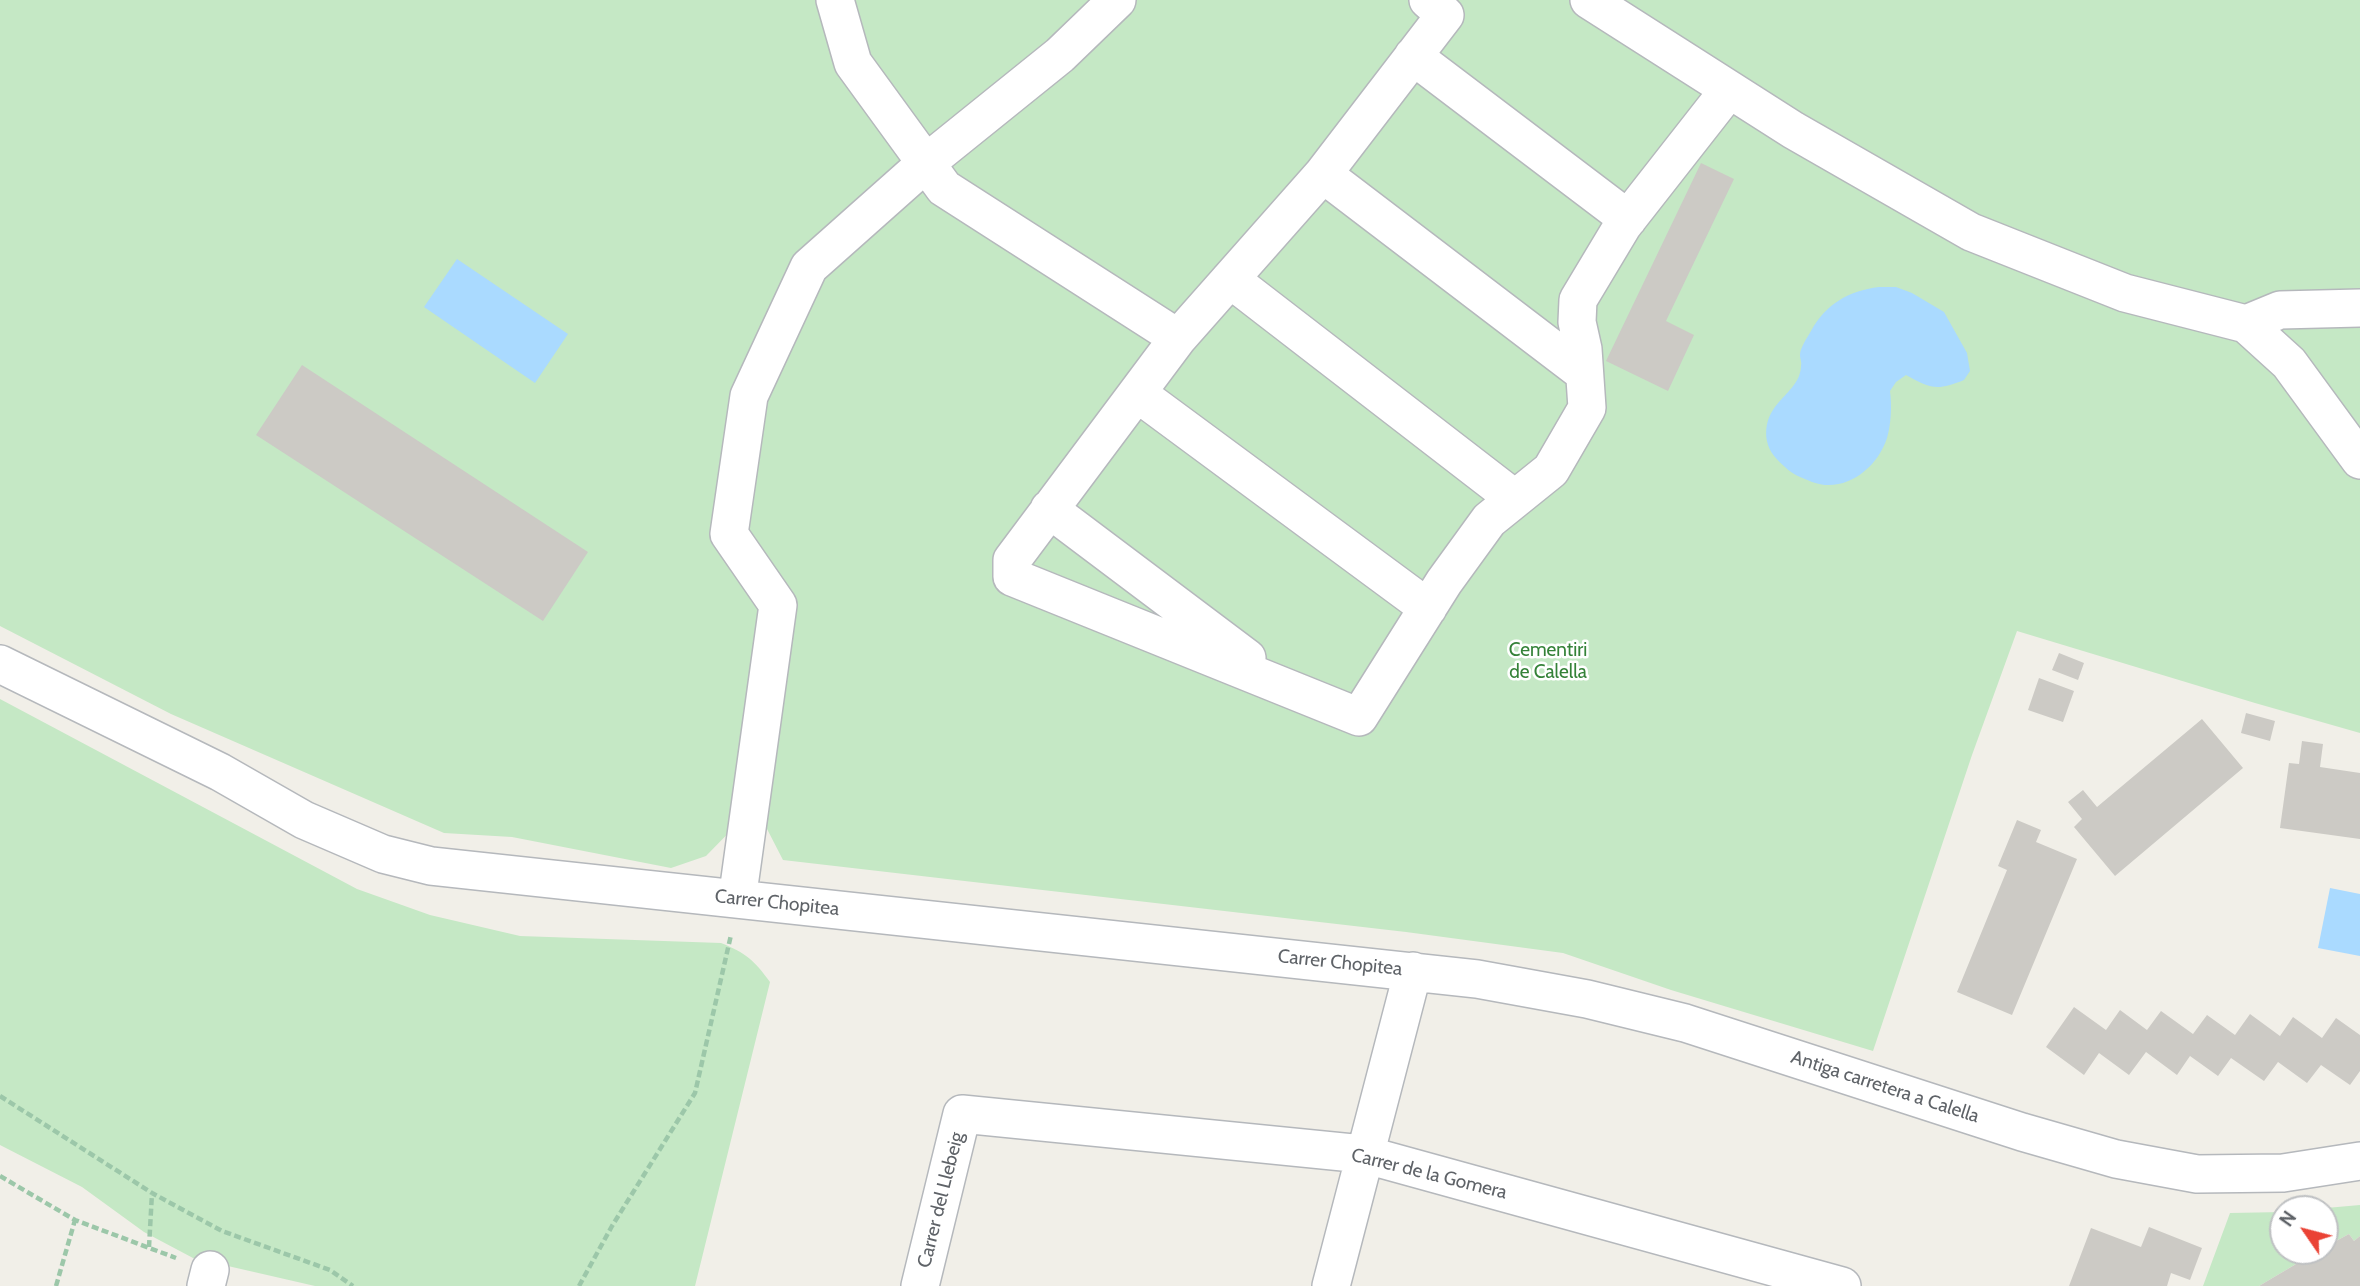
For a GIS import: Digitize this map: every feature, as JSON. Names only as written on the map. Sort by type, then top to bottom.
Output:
[{"type":"street","points":[[835,0],[853,63],[944,188],[1178,338]]},
{"type":"street","points":[[736,916],[778,605],[729,534],[749,396],[809,267],[926,163],[1060,55],[1117,0]]},
{"type":"street","points":[[1428,0],[1445,15],[1322,174],[1178,338],[1012,560],[1012,577],[1359,717],[1428,608],[1489,520],[1551,470],[1587,408],[1583,349],[1577,322],[1578,300],[1629,219],[1728,91]]},
{"type":"street","points":[[1588,0],[1728,91],[1970,232],[2125,293],[2246,324],[2289,363],[2360,460]]},
{"type":"street","points":[[1413,56],[1629,219]]},
{"type":"street","points":[[1322,174],[1584,373]]},
{"type":"street","points":[[1230,279],[1516,499]]},
{"type":"street","points":[[2246,324],[2280,310],[2360,308]]},
{"type":"street","points":[[1137,393],[1428,608]]},
{"type":"street","points":[[1049,509],[1285,687]]},
{"type":"street","name":"Carrer Chopitea","points":[[0,664],[166,746],[304,820],[383,854],[431,866],[736,916],[1413,971]]},
{"type":"street","points":[[1331,1286],[1363,1154],[1413,971]]},
{"type":"street","name":"Antiga carretera a Calella","points":[[1413,971],[1477,979],[1587,999],[1685,1023],[2022,1132],[2116,1159],[2197,1174],[2283,1173],[2360,1161]]},
{"type":"street","name":"Carrer de la Gomera","points":[[962,1114],[1363,1154],[1752,1274],[1842,1286]]},
{"type":"street","name":"Carrer del Llebeig","points":[[920,1286],[962,1114]]},
{"type":"path","points":[[579,1286],[612,1226],[695,1093],[736,916]]},
{"type":"path","points":[[0,1096],[152,1193],[222,1231],[330,1270],[353,1286]]},
{"type":"path","points":[[0,1176],[75,1220],[149,1247],[208,1278]]},
{"type":"path","points":[[149,1247],[152,1193]]},
{"type":"path","points":[[57,1286],[75,1220]]},
{"type":"green space","name":"Cementiri de Calella","points":[[0,0],[2360,0],[2360,733],[2017,631],[1972,755],[1873,1051],[1671,990],[1563,953],[1406,932],[783,860],[766,827],[749,812],[706,856],[671,868],[512,837],[444,833],[171,714],[0,626]]},
{"type":"green space","points":[[0,699],[357,889],[430,915],[520,936],[721,943],[749,958],[770,982],[695,1286],[315,1286],[193,1258],[144,1232],[82,1187],[0,1145]]},
{"type":"green space","points":[[2360,1205],[2360,1236],[2354,1241],[2349,1234],[2339,1239],[2339,1207]]},
{"type":"green space","points":[[2269,1212],[2269,1265],[2294,1265],[2259,1286],[2203,1286],[2230,1213]]},
{"type":"water","points":[[457,259],[568,334],[535,383],[424,307]]},
{"type":"water","points":[[1879,287],[1896,287],[1912,293],[1944,312],[1967,353],[1970,371],[1964,380],[1947,386],[1928,386],[1906,375],[1896,382],[1890,391],[1891,415],[1887,438],[1876,460],[1847,482],[1824,485],[1812,482],[1791,472],[1771,452],[1767,441],[1770,416],[1799,376],[1801,349],[1824,313],[1839,300]]},
{"type":"water","points":[[2330,888],[2360,894],[2360,956],[2318,948]]},
{"type":"building","points":[[1701,163],[1734,179],[1666,321],[1694,335],[1668,391],[1606,361]]},
{"type":"building","points":[[302,365],[588,552],[543,621],[256,435]]},
{"type":"building","points":[[2059,653],[2084,663],[2078,680],[2052,670]]},
{"type":"building","points":[[2039,678],[2074,691],[2063,722],[2028,710]]},
{"type":"building","points":[[2246,713],[2275,721],[2270,741],[2241,733]]},
{"type":"building","points":[[2202,719],[2243,768],[2115,876],[2074,827],[2082,819],[2068,802],[2083,790],[2097,807]]},
{"type":"building","points":[[2302,741],[2323,744],[2320,767],[2360,773],[2360,839],[2280,828],[2289,763],[2299,764]]},
{"type":"building","points":[[2017,820],[2041,830],[2036,842],[2077,859],[2012,1015],[1957,992],[2007,870],[1998,866]]},
{"type":"building","points":[[2074,1007],[2106,1030],[2120,1010],[2147,1030],[2161,1011],[2193,1034],[2207,1015],[2235,1035],[2250,1014],[2280,1036],[2293,1017],[2322,1038],[2336,1018],[2360,1035],[2360,1071],[2350,1085],[2321,1065],[2307,1083],[2278,1062],[2264,1081],[2231,1058],[2218,1076],[2190,1056],[2177,1075],[2146,1052],[2129,1075],[2099,1053],[2084,1075],[2046,1047]]},
{"type":"building","points":[[2149,1227],[2202,1248],[2190,1280],[2171,1273],[2167,1286],[2069,1286],[2091,1228],[2141,1247]]},
{"type":"building","points":[[2349,1234],[2354,1241],[2360,1236],[2360,1286],[2259,1286],[2294,1265],[2339,1265],[2339,1239]]}]
